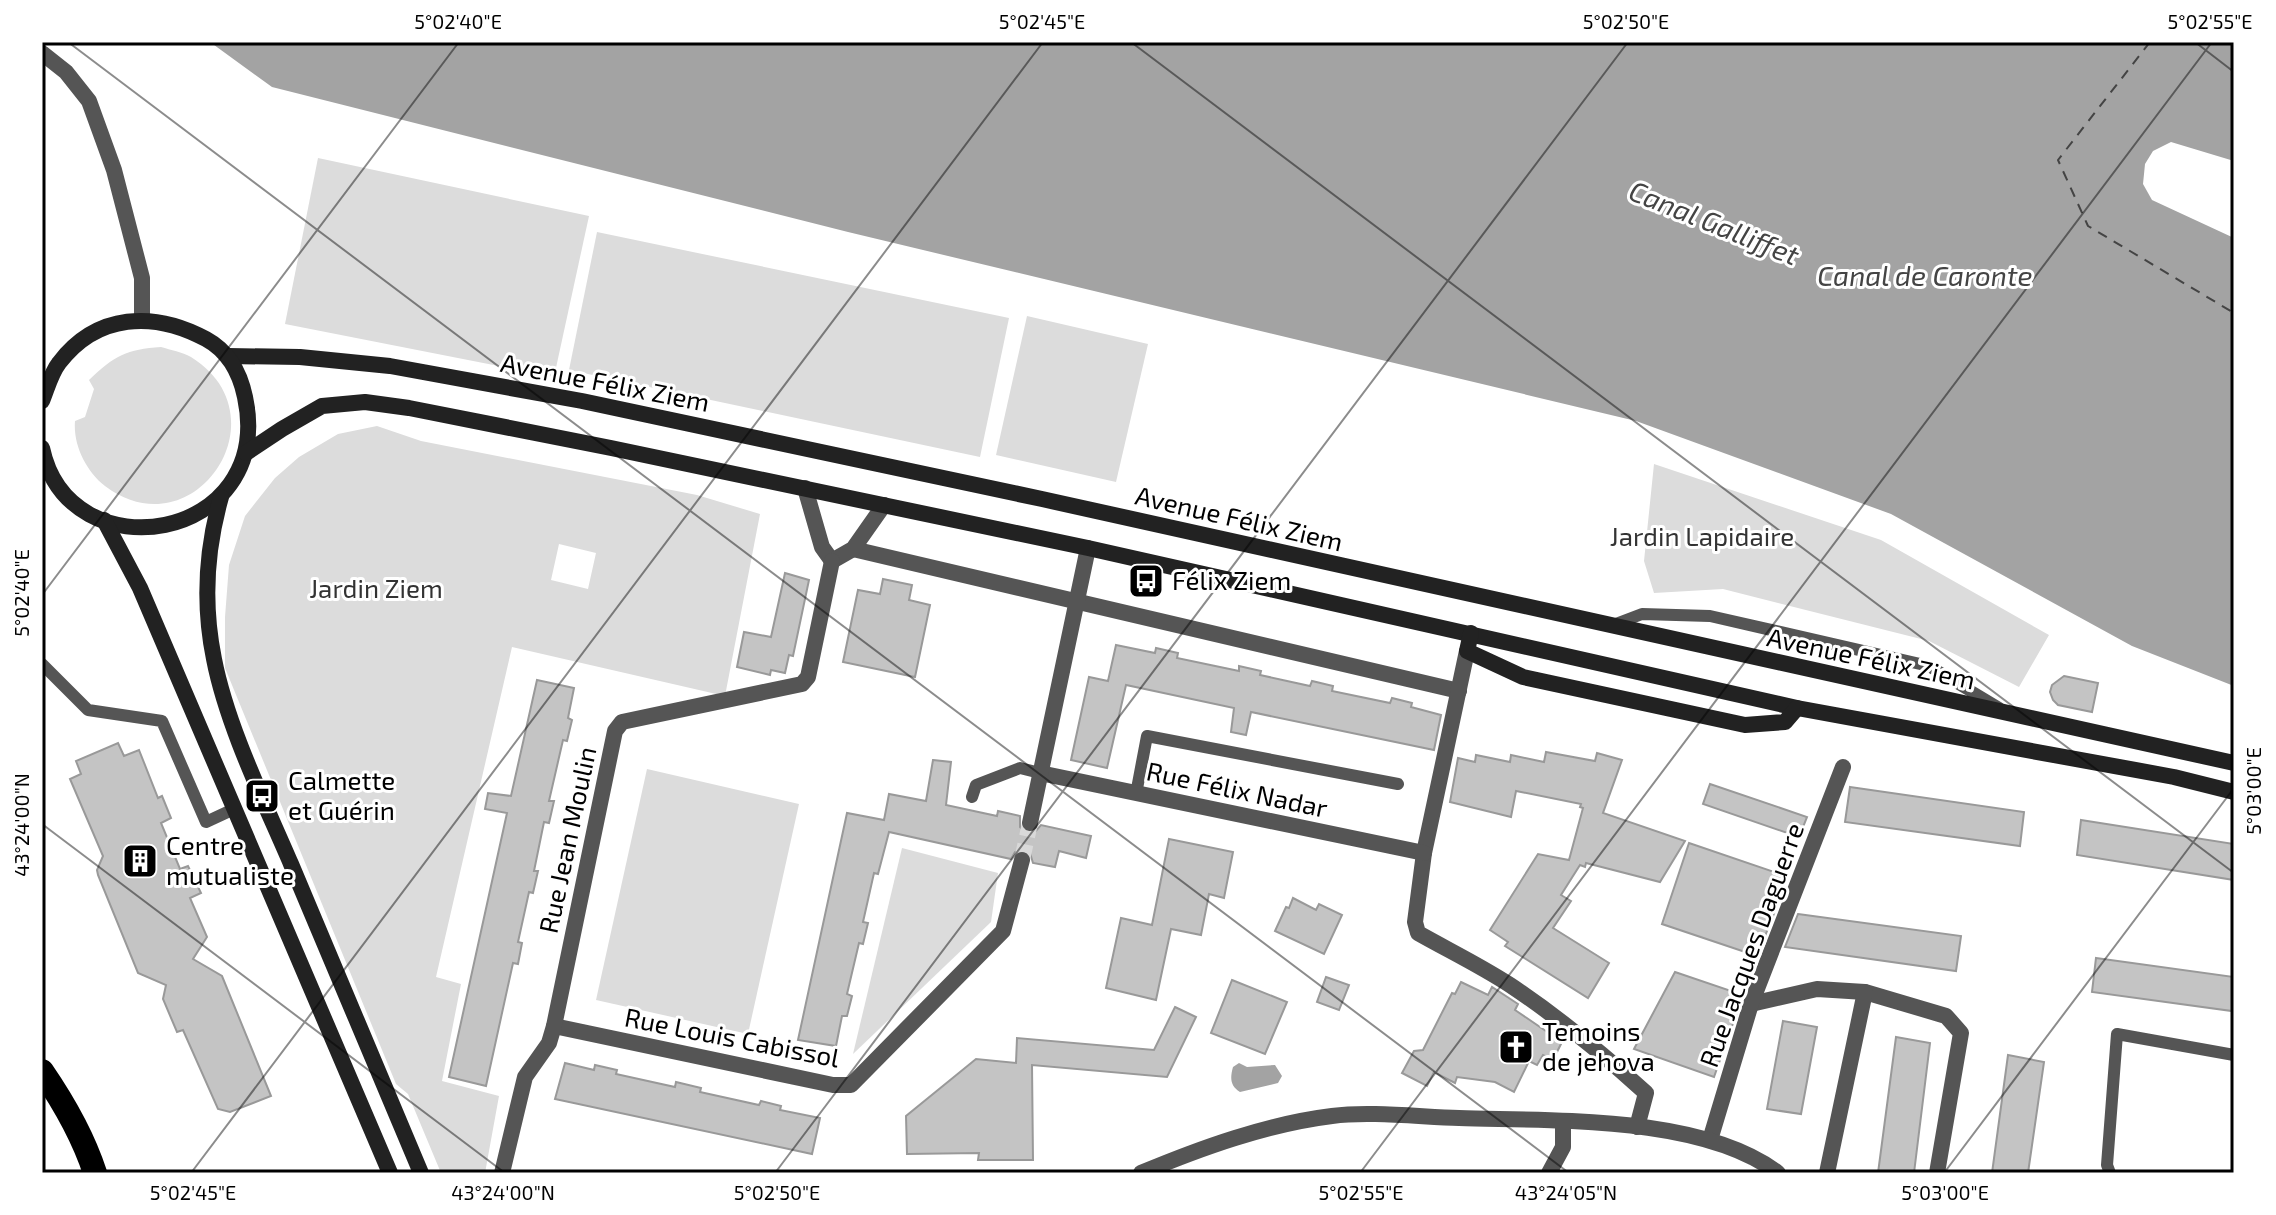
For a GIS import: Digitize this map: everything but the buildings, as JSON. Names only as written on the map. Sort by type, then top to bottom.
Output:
[{"type":"highway","points":[[42,1071],[78,1130],[95,1173]]},
{"type":"main road","points":[[42,401],[50,365],[85,337],[119,322],[142,320],[176,326],[208,340],[228,356],[242,385],[250,421],[246,453],[238,473],[221,497],[191,519],[142,529],[117,526],[84,510],[65,495],[47,475],[42,448]]},
{"type":"main road","name":"Avenue Félix Ziem","points":[[228,356],[300,357],[390,366],[582,401],[1042,499],[2234,763]]},
{"type":"main road","points":[[246,453],[322,406],[365,402],[611,448],[1088,548],[1797,708],[2174,777],[2234,792]]},
{"type":"main road","points":[[221,497],[207,559],[208,617],[214,661],[229,712],[421,1173]]},
{"type":"main road","points":[[104,520],[140,588],[390,1173]]},
{"type":"main road","points":[[1471,633],[1467,651],[1523,677],[1745,725],[1785,722],[1797,708]]},
{"type":"street","points":[[42,53],[66,72],[89,101],[94,114],[114,170],[142,278],[142,320]]},
{"type":"street","points":[[805,488],[822,547],[832,561],[853,549],[884,505]]},
{"type":"street","points":[[1030,823],[1088,548]]},
{"type":"street","points":[[853,549],[1459,691]]},
{"type":"street","name":"Rue Jean Moulin","points":[[502,1173],[525,1077],[549,1043],[554,1026],[615,731],[622,722],[802,684],[808,677],[832,561]]},
{"type":"street","points":[[1467,651],[1424,853],[1415,922],[1418,933],[1508,984],[1576,1032],[1636,1083],[1646,1093],[1637,1127]]},
{"type":"street","name":"Rue Jacques Daguerre","points":[[1710,1140],[1751,1004],[1843,767]]},
{"type":"street","name":"Rue Félix Nadar","points":[[1040,773],[1424,853]]},
{"type":"street","name":"Rue Louis Cabissol","points":[[554,1026],[833,1085],[851,1085],[1003,931],[1022,860]]},
{"type":"street","points":[[1751,1004],[1817,989],[1865,992],[1946,1016],[1961,1033],[1937,1173]]},
{"type":"street","points":[[1827,1173],[1865,992]]},
{"type":"street","points":[[1141,1173],[1270,1128],[1334,1115],[1637,1127],[1710,1140],[1747,1155],[1778,1173]]},
{"type":"street","points":[[1549,1173],[1563,1147],[1563,1122]]},
{"type":"lane","points":[[1609,626],[1642,614],[1710,616],[1929,666],[2009,714]]},
{"type":"lane","points":[[42,664],[88,710],[162,721],[206,822],[234,809]]},
{"type":"lane","points":[[1136,794],[1147,736],[1398,784]]},
{"type":"lane","points":[[972,797],[976,785],[1020,768],[1040,773]]},
{"type":"lane","points":[[2110,1173],[2107,1165],[2117,1034],[2234,1055]]},
{"type":"green space","points":[[318,158],[589,216],[554,377],[285,324]]},
{"type":"green space","points":[[597,232],[1009,318],[980,457],[569,370]]},
{"type":"green space","points":[[1027,316],[1148,344],[1116,482],[996,455]]},
{"type":"green space","points":[[161,347],[191,357],[218,382],[230,411],[229,441],[217,469],[196,490],[169,502],[138,502],[105,486],[92,473],[79,448],[75,421],[85,417],[94,389],[89,380],[98,372],[130,352]]},
{"type":"green space","name":"Jardin Ziem","points":[[377,426],[421,441],[697,495],[760,514],[725,696],[512,647],[436,977],[461,984],[442,1081],[499,1096],[485,1173],[441,1173],[408,1094],[396,1084],[225,668],[229,565],[245,516],[275,478],[299,457],[338,434]],"holes":[[[559,544],[596,553],[588,589],[551,580]]]},
{"type":"green space","name":"Jardin Lapidaire","points":[[1654,464],[1881,540],[2049,635],[2019,687],[1929,641],[1723,589],[1654,593],[1644,561]]},
{"type":"green space","points":[[647,769],[799,804],[748,1034],[596,1000]]},
{"type":"green space","points":[[902,848],[998,873],[991,922],[853,1054]]},
{"type":"water","name":"Canal de Caronte","points":[[210,42],[2234,42],[2234,161],[2171,142],[2153,151],[2145,164],[2143,184],[2152,200],[2234,238],[2234,686],[2132,646],[1891,514],[1636,421],[848,232],[272,87]]},
{"type":"water","points":[[1239,1063],[1247,1067],[1275,1065],[1282,1076],[1278,1083],[1240,1092],[1231,1078],[1233,1067]]},
{"type":"ferry route","points":[[2150,42],[2058,160],[2088,226],[2234,313]]},
{"type":"tunnel","points":[[1022,860],[1030,823]]},
{"type":"place","name":"Félix Ziem","points":[[1146,581]]},
{"type":"place","name":"Calmette et Guérin","points":[[262,796]]},
{"type":"place","name":"Centre mutualiste","points":[[140,861]]},
{"type":"place","name":"Temoins de jehova","points":[[1516,1047]]},
{"type":"water label","name":"Canal Galliffet","points":[[1714,223]]}]
